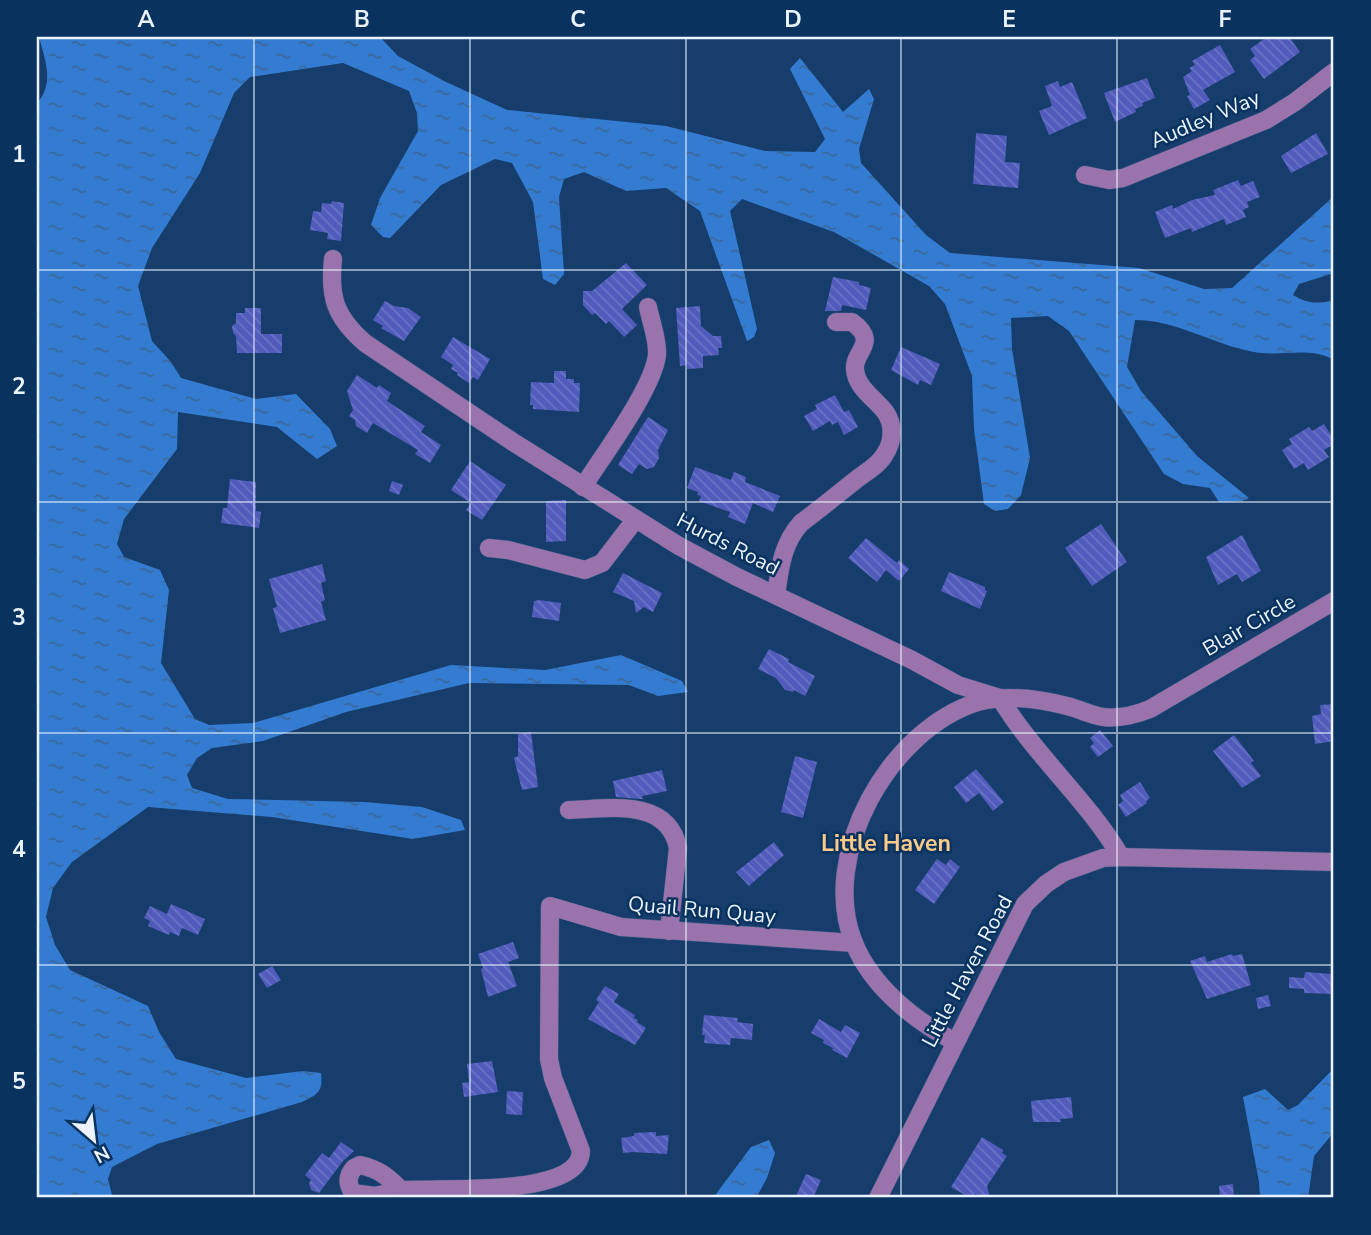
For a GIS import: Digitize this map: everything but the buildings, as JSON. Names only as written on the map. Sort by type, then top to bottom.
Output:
[{"type":"street","name":"Audley Way","points":[[1084,175],[1109,180],[1123,178],[1235,134],[1294,102],[1334,72]]},
{"type":"street","name":"Hurds Road","points":[[333,259],[330,284],[333,300],[350,330],[365,343],[583,487],[679,546],[958,685],[1000,698]]},
{"type":"street","points":[[583,487],[640,398],[653,370],[657,347],[648,307]]},
{"type":"street","points":[[776,595],[781,561],[793,532],[881,460],[890,443],[891,425],[885,412],[871,399],[855,371],[865,343],[863,334],[852,322],[836,322]]},
{"type":"street","points":[[489,548],[508,550],[585,570],[602,563],[635,520]]},
{"type":"street","name":"Blair Circle","points":[[1000,698],[1037,700],[1102,717],[1120,717],[1150,709],[1334,601]]},
{"type":"street","points":[[955,1042],[916,1018],[873,976],[854,943],[845,909],[845,873],[857,829],[874,792],[902,753],[925,731],[959,709],[1000,698],[1024,734],[1098,823],[1121,857]]},
{"type":"street","points":[[569,810],[634,809],[664,820],[670,827],[678,848],[669,931]]},
{"type":"street","name":"Little Haven Road","points":[[878,1198],[1025,904],[1046,884],[1063,872],[1083,864],[1121,857],[1334,862]]},
{"type":"street","name":"Quail Run Quay","points":[[401,1190],[476,1190],[524,1185],[564,1173],[576,1166],[581,1159],[581,1151],[553,1079],[549,1059],[550,906],[621,927],[854,943]]},
{"type":"water","points":[[39,37],[380,37],[398,56],[507,110],[666,126],[765,151],[815,152],[825,139],[790,69],[800,58],[843,112],[869,89],[874,99],[859,149],[861,163],[926,235],[950,253],[1139,268],[1204,289],[1232,288],[1334,196],[1334,273],[1299,284],[1293,295],[1313,302],[1334,300],[1334,360],[1315,354],[1264,353],[1239,349],[1181,328],[1135,320],[1127,367],[1141,391],[1197,456],[1249,498],[1219,502],[1210,488],[1183,484],[1164,474],[1069,331],[1048,316],[1011,318],[1012,349],[1030,458],[1021,495],[1008,509],[995,511],[984,504],[974,429],[972,376],[945,304],[929,286],[834,232],[742,199],[730,211],[757,329],[754,337],[747,341],[700,211],[666,188],[626,191],[584,172],[564,179],[559,197],[564,274],[555,285],[543,279],[533,202],[512,163],[495,159],[441,185],[390,238],[383,237],[371,225],[380,198],[418,131],[417,113],[409,91],[343,63],[250,77],[234,93],[200,173],[152,248],[138,286],[152,341],[181,378],[256,399],[296,394],[330,429],[337,446],[317,459],[277,427],[178,412],[177,449],[124,519],[117,544],[124,557],[160,570],[169,590],[161,663],[195,719],[209,725],[253,723],[451,665],[545,670],[621,655],[682,681],[688,692],[658,696],[629,685],[469,683],[346,712],[263,741],[212,748],[197,758],[187,775],[192,788],[228,799],[364,802],[422,807],[461,820],[465,830],[413,839],[272,817],[148,807],[72,862],[53,888],[46,917],[55,945],[70,970],[148,1006],[159,1032],[176,1059],[246,1078],[303,1071],[321,1073],[321,1084],[316,1094],[302,1102],[157,1144],[112,1167],[108,1179],[112,1195],[124,1198],[37,1198],[37,103],[46,87],[47,79]]},
{"type":"water","points":[[1334,1068],[1334,1132],[1314,1156],[1308,1198],[1260,1198],[1243,1097],[1265,1089],[1288,1110],[1298,1105]]},
{"type":"water","points":[[769,1140],[775,1153],[767,1178],[756,1198],[713,1198],[751,1147]]},
{"type":"district","name":"Little Haven","points":[[886,843]]}]
